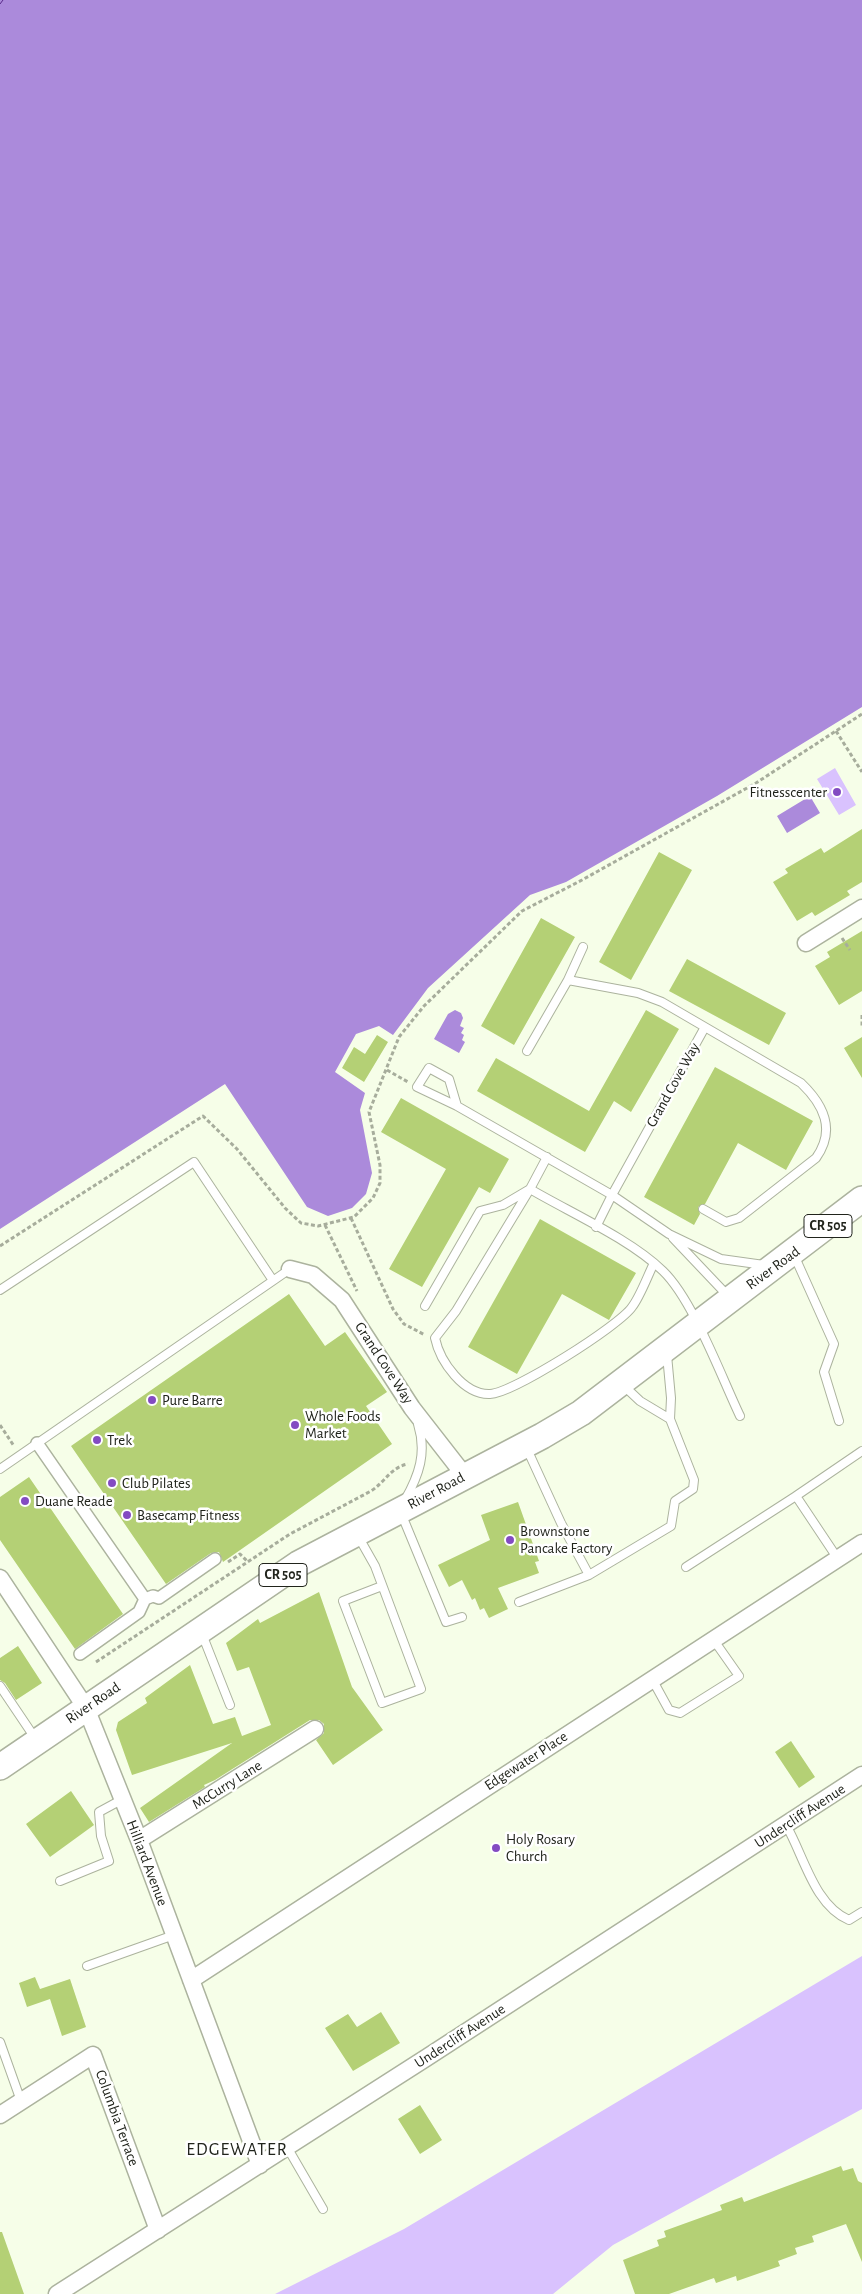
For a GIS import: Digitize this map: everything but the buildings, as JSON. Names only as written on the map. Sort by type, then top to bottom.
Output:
[{"type":"main road","name":"River Road","points":[[0,1767],[298,1564],[525,1445],[581,1413],[861,1202]]},
{"type":"street","points":[[806,943],[862,908]]},
{"type":"street","name":"Grand Cove Way","points":[[290,1268],[313,1275],[342,1300],[412,1408],[465,1476]]},
{"type":"street","points":[[36,1443],[145,1599]]},
{"type":"street","name":"Edgewater Place","points":[[191,1980],[862,1543]]},
{"type":"street","points":[[80,1654],[139,1612],[145,1599],[153,1596],[160,1598],[215,1559]]},
{"type":"street","name":"Hilliard Avenue","points":[[2,1586],[86,1708],[139,1840],[260,2165]]},
{"type":"street","name":"McCurry Lane","points":[[139,1840],[315,1729]]},
{"type":"street","name":"Undercliff Avenue","points":[[57,2294],[287,2148],[862,1775]]},
{"type":"street","name":"Columbia Terrace","points":[[0,2115],[94,2055],[158,2230]]},
{"type":"lane","points":[[527,1051],[568,980],[583,947]]},
{"type":"lane","points":[[568,980],[638,993],[662,1002],[800,1083],[817,1102],[824,1115],[828,1135],[824,1146],[816,1158],[739,1218],[726,1222],[703,1209]]},
{"type":"lane","name":"Grand Cove Way","points":[[596,1227],[705,1028]]},
{"type":"lane","points":[[458,1106],[449,1079],[429,1068],[417,1087],[458,1106],[547,1157],[612,1195],[669,1234],[721,1259],[784,1259],[834,1344],[824,1372],[840,1421]]},
{"type":"lane","points":[[547,1157],[530,1190],[456,1311],[436,1338],[438,1349],[461,1383],[477,1391],[494,1393],[523,1381],[608,1329],[633,1307],[654,1262]]},
{"type":"lane","points":[[0,1290],[194,1162],[272,1279]]},
{"type":"lane","points":[[530,1190],[654,1262],[675,1285],[698,1325],[740,1416]]},
{"type":"lane","points":[[425,1306],[481,1210],[503,1205],[530,1190]]},
{"type":"lane","points":[[669,1234],[730,1299]]},
{"type":"lane","points":[[0,1469],[290,1268]]},
{"type":"lane","points":[[519,1602],[589,1576],[671,1526],[675,1502],[693,1489],[694,1480],[670,1419],[671,1398],[666,1350]]},
{"type":"lane","points":[[621,1383],[640,1400],[670,1419]]},
{"type":"lane","points":[[412,1408],[421,1435],[422,1461],[419,1473],[400,1510],[446,1622],[462,1617]]},
{"type":"lane","points":[[525,1445],[561,1523],[589,1576]]},
{"type":"lane","points":[[686,1567],[862,1452]]},
{"type":"lane","points":[[796,1496],[838,1559]]},
{"type":"lane","points":[[356,1532],[375,1566],[421,1689],[382,1703],[343,1601],[382,1586]]},
{"type":"lane","points":[[200,1630],[230,1705]]},
{"type":"lane","points":[[652,1679],[669,1710],[680,1713],[740,1676],[713,1639]]},
{"type":"lane","points":[[0,1686],[37,1742]]},
{"type":"lane","points":[[60,1881],[109,1860],[102,1836],[99,1812],[122,1799]]},
{"type":"lane","points":[[786,1825],[822,1896],[832,1911],[849,1920],[862,1912]]},
{"type":"lane","points":[[87,1966],[174,1935]]},
{"type":"lane","points":[[0,2042],[21,2101]]},
{"type":"lane","points":[[287,2148],[323,2209]]},
{"type":"path","points":[[0,1246],[203,1116],[237,1149],[285,1208],[301,1223],[318,1226],[351,1218],[373,1198],[380,1183],[380,1165],[369,1112],[399,1037],[424,1006],[522,911],[582,880],[756,782],[862,714]]},
{"type":"path","points":[[836,731],[862,772]]},
{"type":"path","points":[[862,1015],[862,1026]]},
{"type":"path","points":[[387,1070],[417,1087]]},
{"type":"path","points":[[351,1218],[393,1309],[404,1324],[421,1334],[436,1338]]},
{"type":"path","points":[[0,1424],[20,1454]]},
{"type":"path","points":[[67,1678],[104,1658],[290,1534],[379,1486],[391,1471],[399,1466],[413,1465],[422,1461]]},
{"type":"path","points":[[215,1559],[221,1567],[240,1554],[247,1561]]},
{"type":"shaded area","points":[[0,0],[862,0],[862,707],[717,796],[566,882],[530,895],[428,988],[393,1035],[379,1026],[356,1034],[335,1072],[365,1093],[360,1110],[372,1173],[366,1194],[352,1208],[328,1216],[307,1207],[225,1084],[0,1229]]},
{"type":"shaded area","name":"Fitnesscenter","points":[[835,768],[856,805],[839,815],[817,779]]},
{"type":"shaded area","points":[[810,796],[820,813],[787,833],[777,816]]},
{"type":"shaded area","points":[[455,1010],[461,1013],[463,1018],[460,1026],[464,1028],[461,1033],[464,1035],[462,1040],[465,1042],[459,1053],[434,1039],[448,1014]]},
{"type":"shaded area","points":[[862,1956],[862,2109],[613,2245],[553,2294],[275,2294],[404,2229]]},
{"type":"ferry route","points":[[0,4],[3,0]]},
{"type":"place","name":"Fitnesscenter","points":[[837,792]]},
{"type":"place","name":"Pure Barre","points":[[152,1400]]},
{"type":"place","name":"Whole Foods Market","points":[[295,1425]]},
{"type":"place","name":"Trek","points":[[97,1440]]},
{"type":"place","name":"Club Pilates","points":[[112,1483]]},
{"type":"place","name":"Duane Reade","points":[[25,1501]]},
{"type":"place","name":"Basecamp Fitness","points":[[127,1515]]},
{"type":"place","name":"Brownstone Pancake Factory","points":[[510,1540]]},
{"type":"place","name":"Holy Rosary Church","points":[[496,1848]]},
{"type":"district","name":"EDGEWATER","points":[[237,2150]]}]
